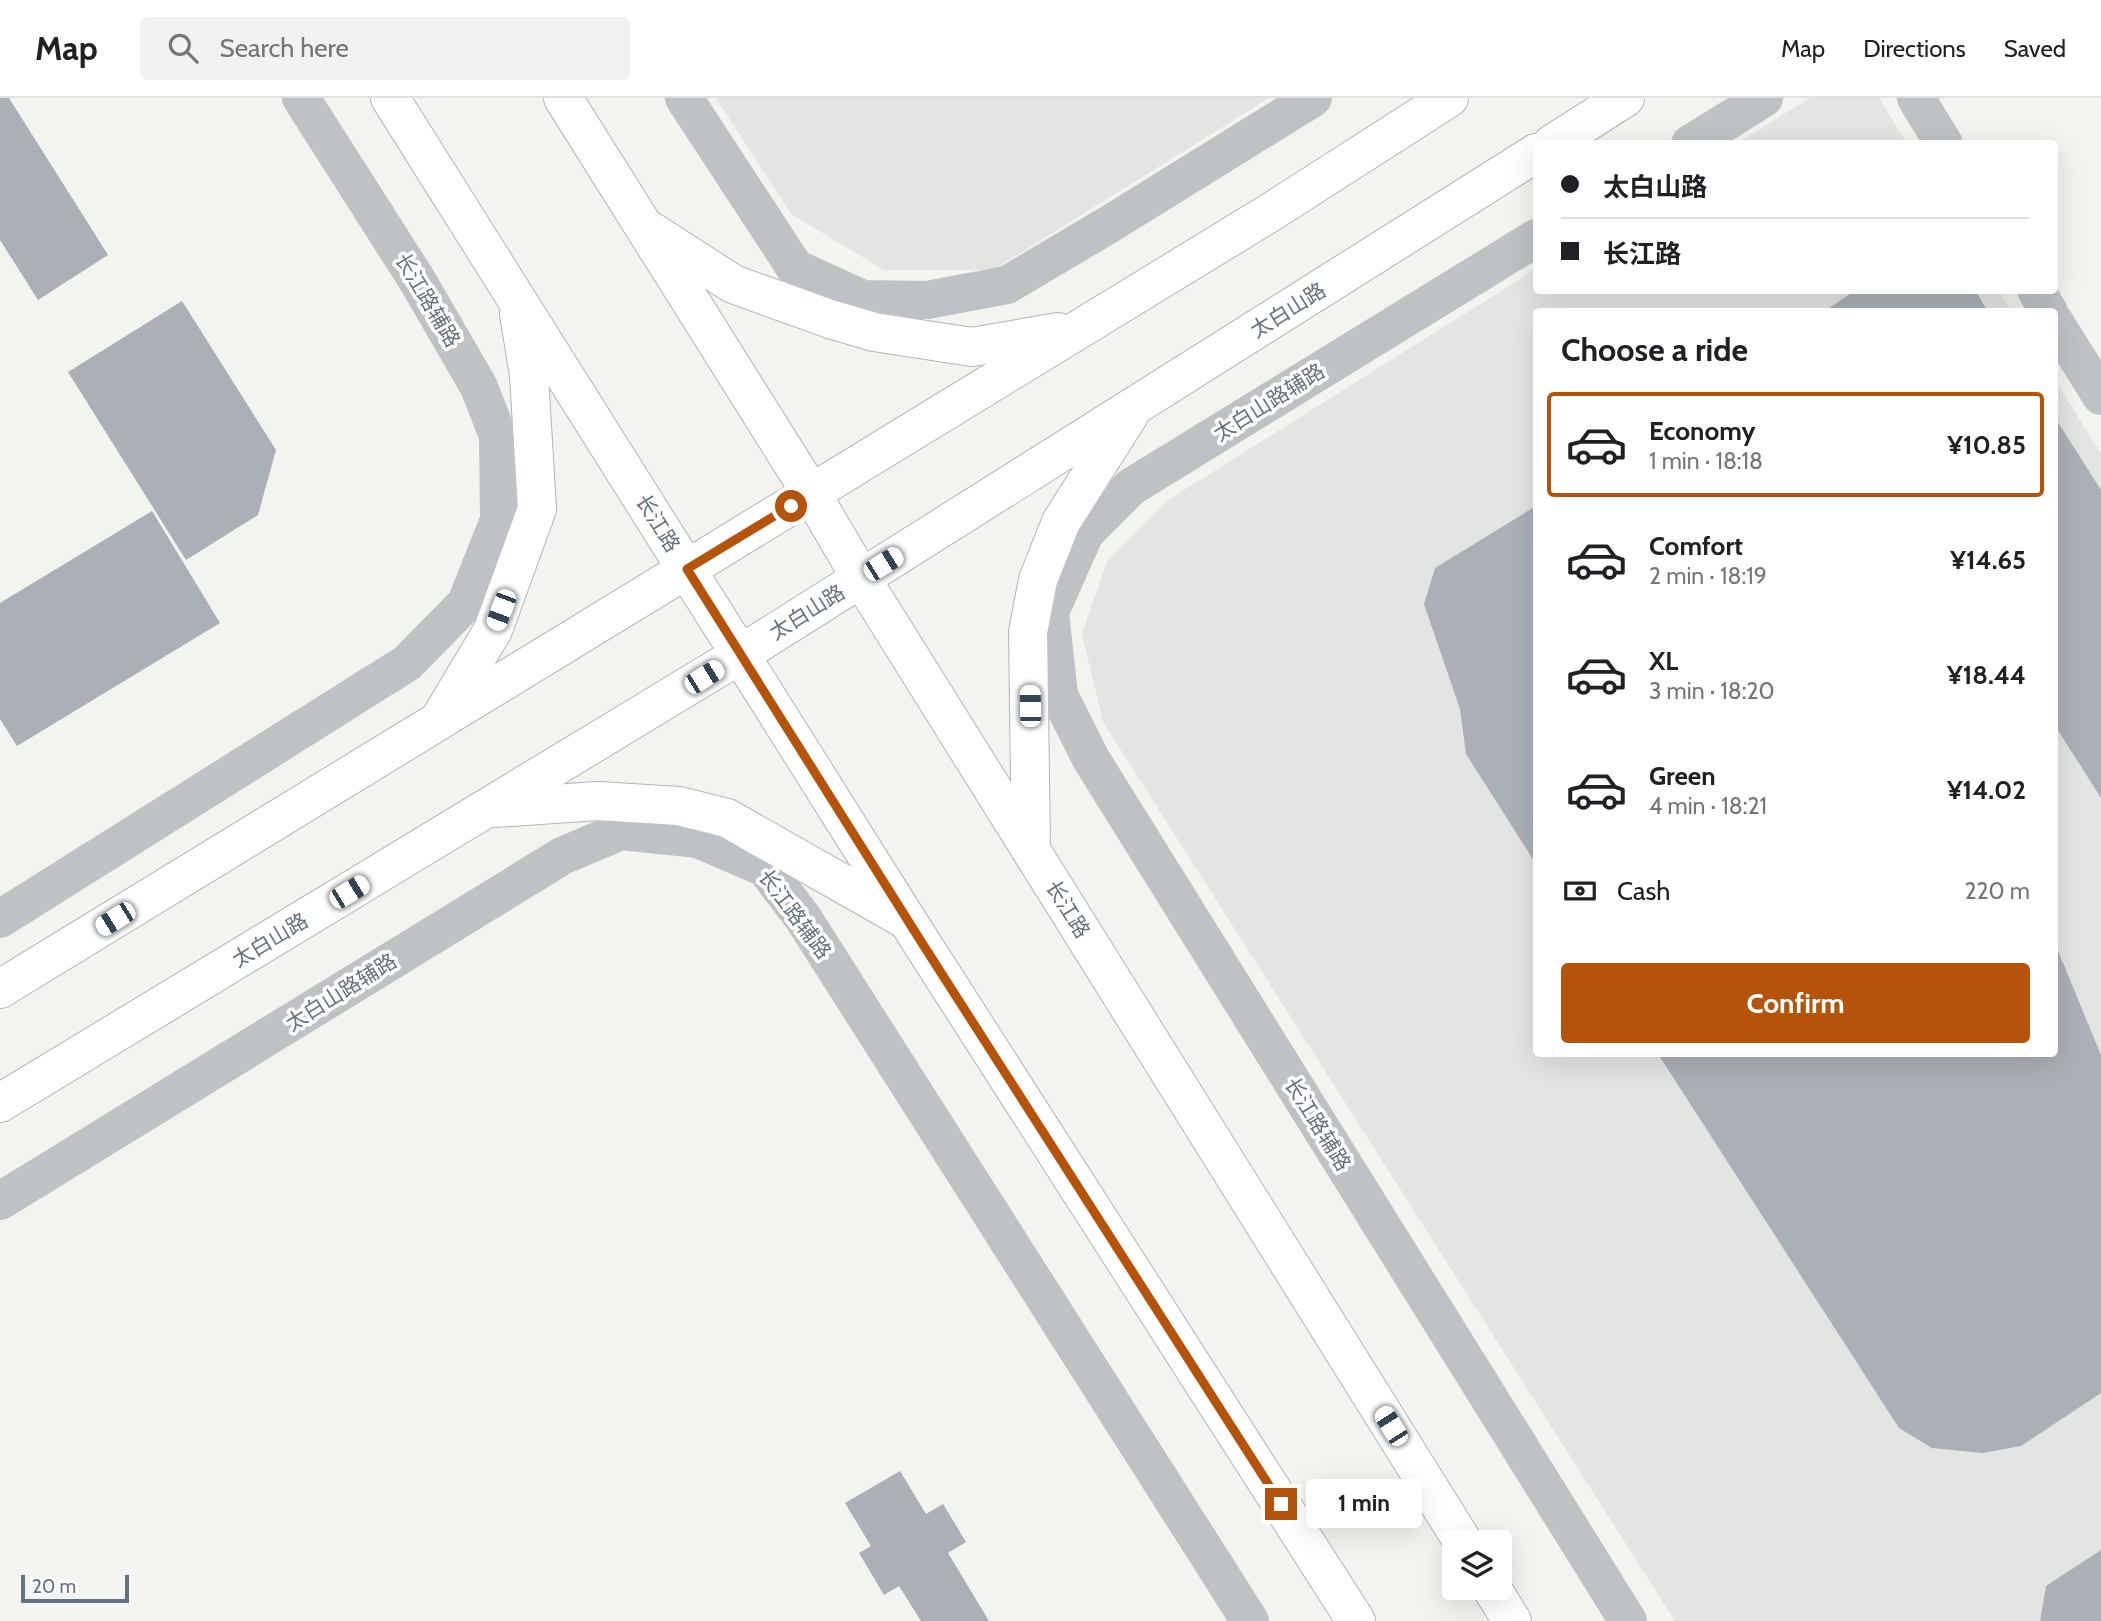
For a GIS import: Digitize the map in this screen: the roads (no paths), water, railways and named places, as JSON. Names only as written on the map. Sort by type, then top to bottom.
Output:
[{"type":"main road","name":"长江路","points":[[390,98],[907,920],[1356,1621]]},
{"type":"main road","name":"长江路","points":[[563,98],[1456,1530]]},
{"type":"main road","points":[[0,989],[1271,212],[1449,98]]},
{"type":"main road","points":[[1558,140],[1625,98]]},
{"type":"main road","name":"太白山路","points":[[0,1103],[741,654],[1533,155]]},
{"type":"main road","points":[[641,225],[733,284],[874,332],[972,347],[1081,327]]},
{"type":"main road","points":[[438,721],[493,630],[537,509],[529,375],[516,298]]},
{"type":"main road","points":[[1031,850],[1028,632],[1038,580],[1061,522],[1135,406]]},
{"type":"main road","points":[[489,808],[598,801],[679,806],[727,818],[907,920]]},
{"type":"main road","points":[[1499,1600],[1512,1621]]},
{"type":"street","name":"长江路辅路","points":[[0,919],[407,663],[466,603],[499,520],[498,436],[479,387],[417,280],[301,98]]},
{"type":"street","points":[[684,98],[795,268],[863,299],[927,300],[1007,285],[1313,98]]},
{"type":"street","points":[[1696,140],[1764,98]]},
{"type":"street","points":[[1916,98],[1942,140]]},
{"type":"street","name":"太白山路辅路","points":[[1050,612],[1084,533],[1131,487],[1533,239]]},
{"type":"street","points":[[2058,327],[2101,396]]},
{"type":"street","name":"长江路辅路","points":[[1050,612],[1059,695],[1091,759],[1628,1621]]},
{"type":"street","name":"太白山路辅路","points":[[0,1201],[562,856],[621,831],[698,839]]},
{"type":"street","name":"长江路辅路","points":[[698,839],[765,868],[803,918],[1251,1621]]}]
